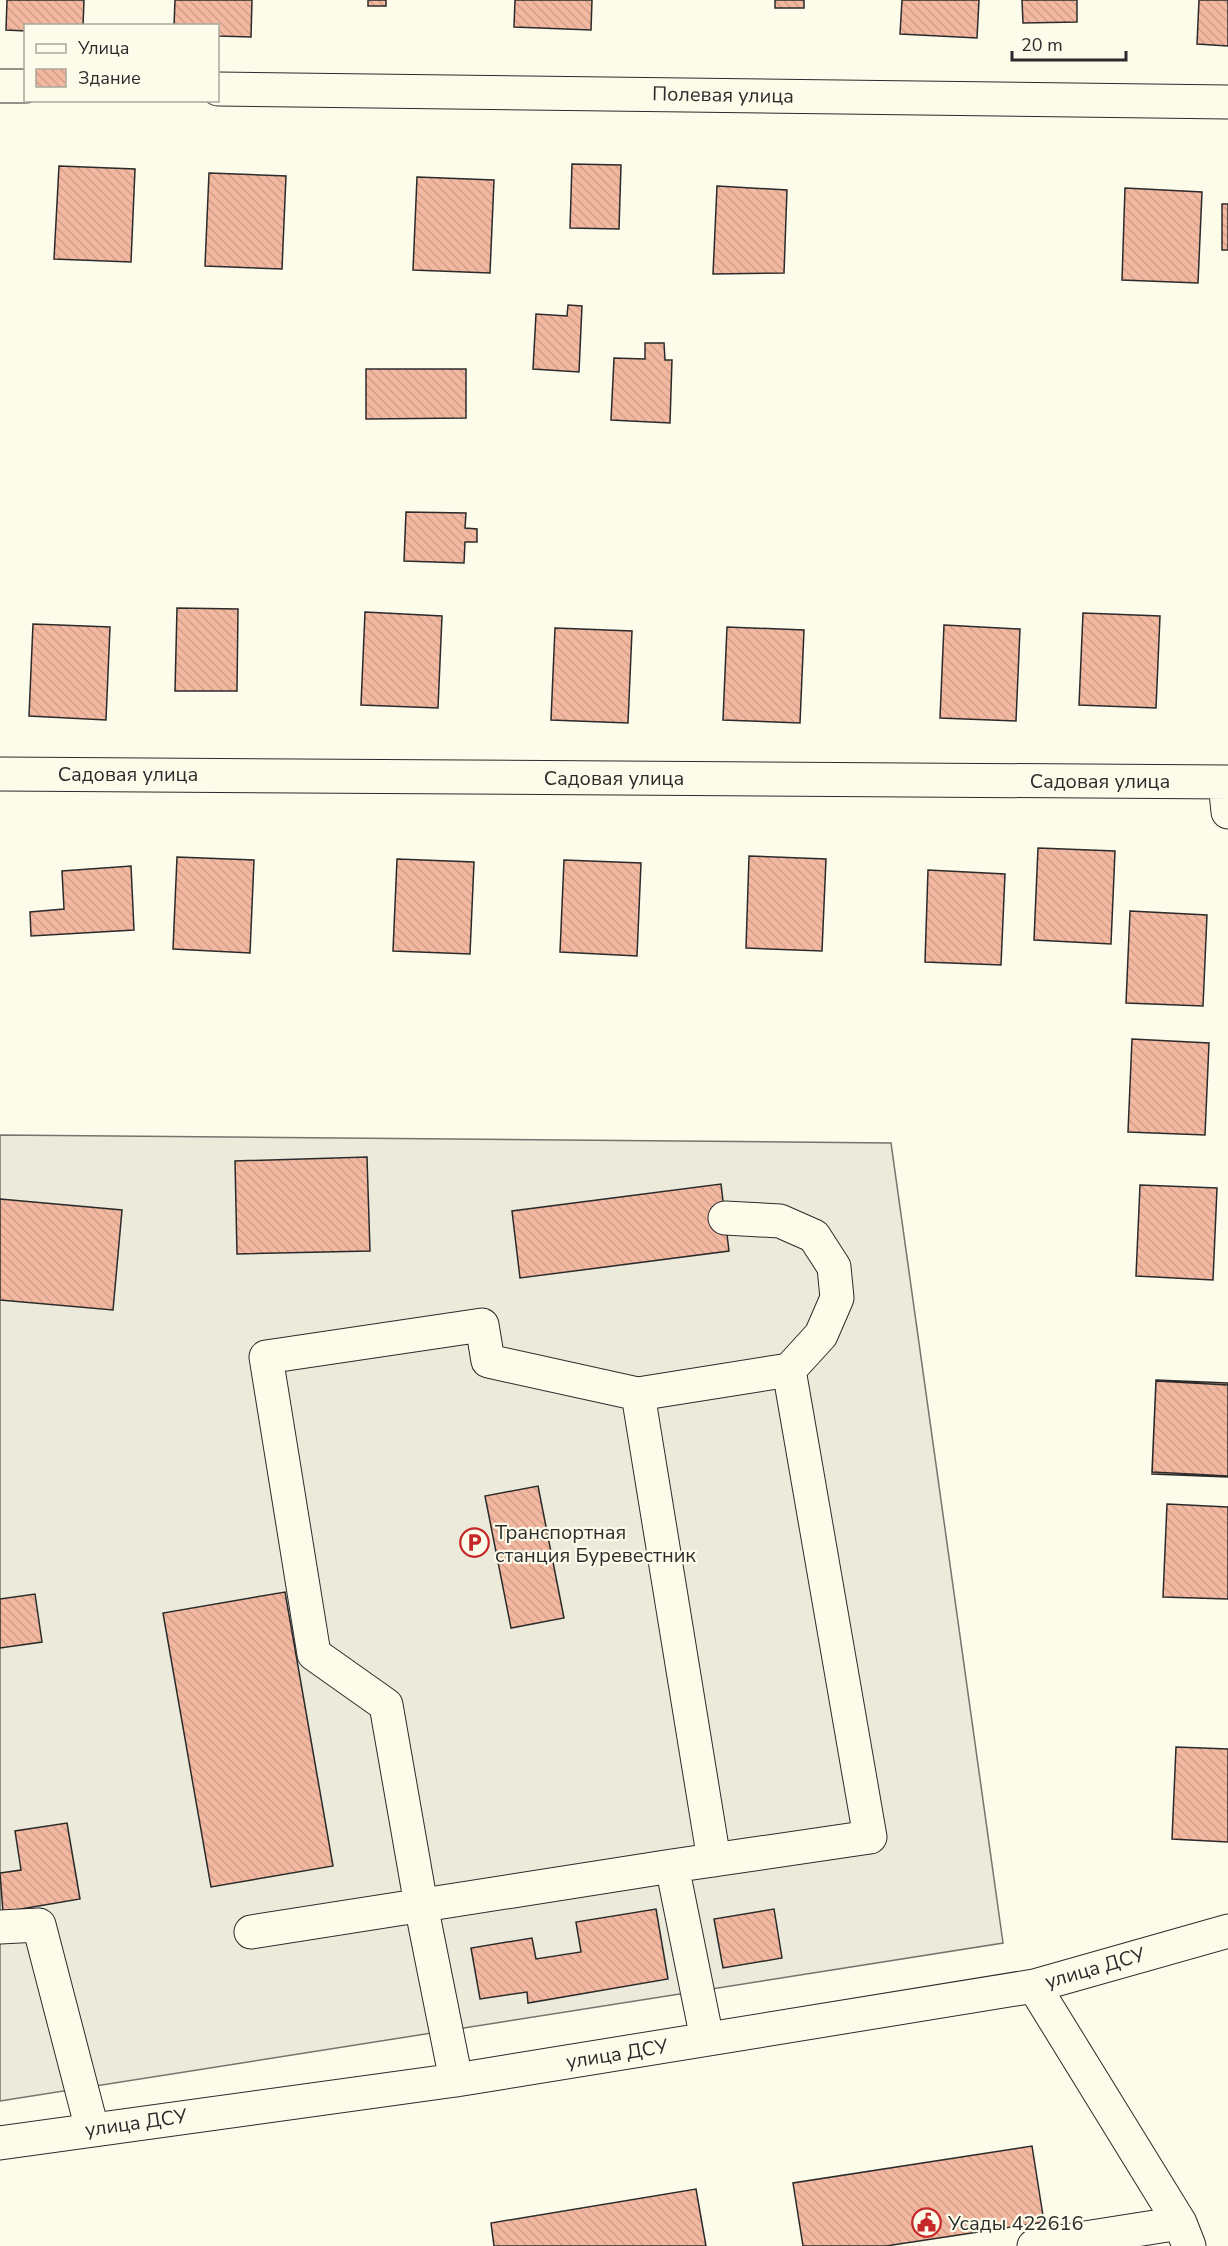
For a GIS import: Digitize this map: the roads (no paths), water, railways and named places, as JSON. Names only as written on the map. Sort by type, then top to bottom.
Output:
[{"type":"street","points":[[0,86],[24,87]]},
{"type":"street","name":"Полевая улица","points":[[219,89],[1228,102]]},
{"type":"street","name":"Садовая улица","points":[[0,774],[1227,792]]},
{"type":"street","points":[[456,2080],[386,1705],[314,1654],[266,1356],[482,1325],[488,1361],[638,1394],[789,1370],[821,1335],[837,1298],[834,1267],[814,1236],[780,1221],[725,1218]]},
{"type":"street","points":[[250,1932],[870,1837],[789,1370]]},
{"type":"street","points":[[638,1394],[714,1860]]},
{"type":"street","points":[[672,1866],[707,2039]]},
{"type":"street","points":[[0,1927],[39,1925],[92,2129]]},
{"type":"street","name":"улица ДСУ","points":[[0,2143],[456,2080],[1034,1986],[1228,1931]]},
{"type":"street","points":[[1034,1986],[1184,2235],[1034,2246]]},
{"type":"place","name":"Транспортная станция Буревестник","points":[[474,1543]]},
{"type":"place","name":"Усады 422616","points":[[927,2223]]}]
